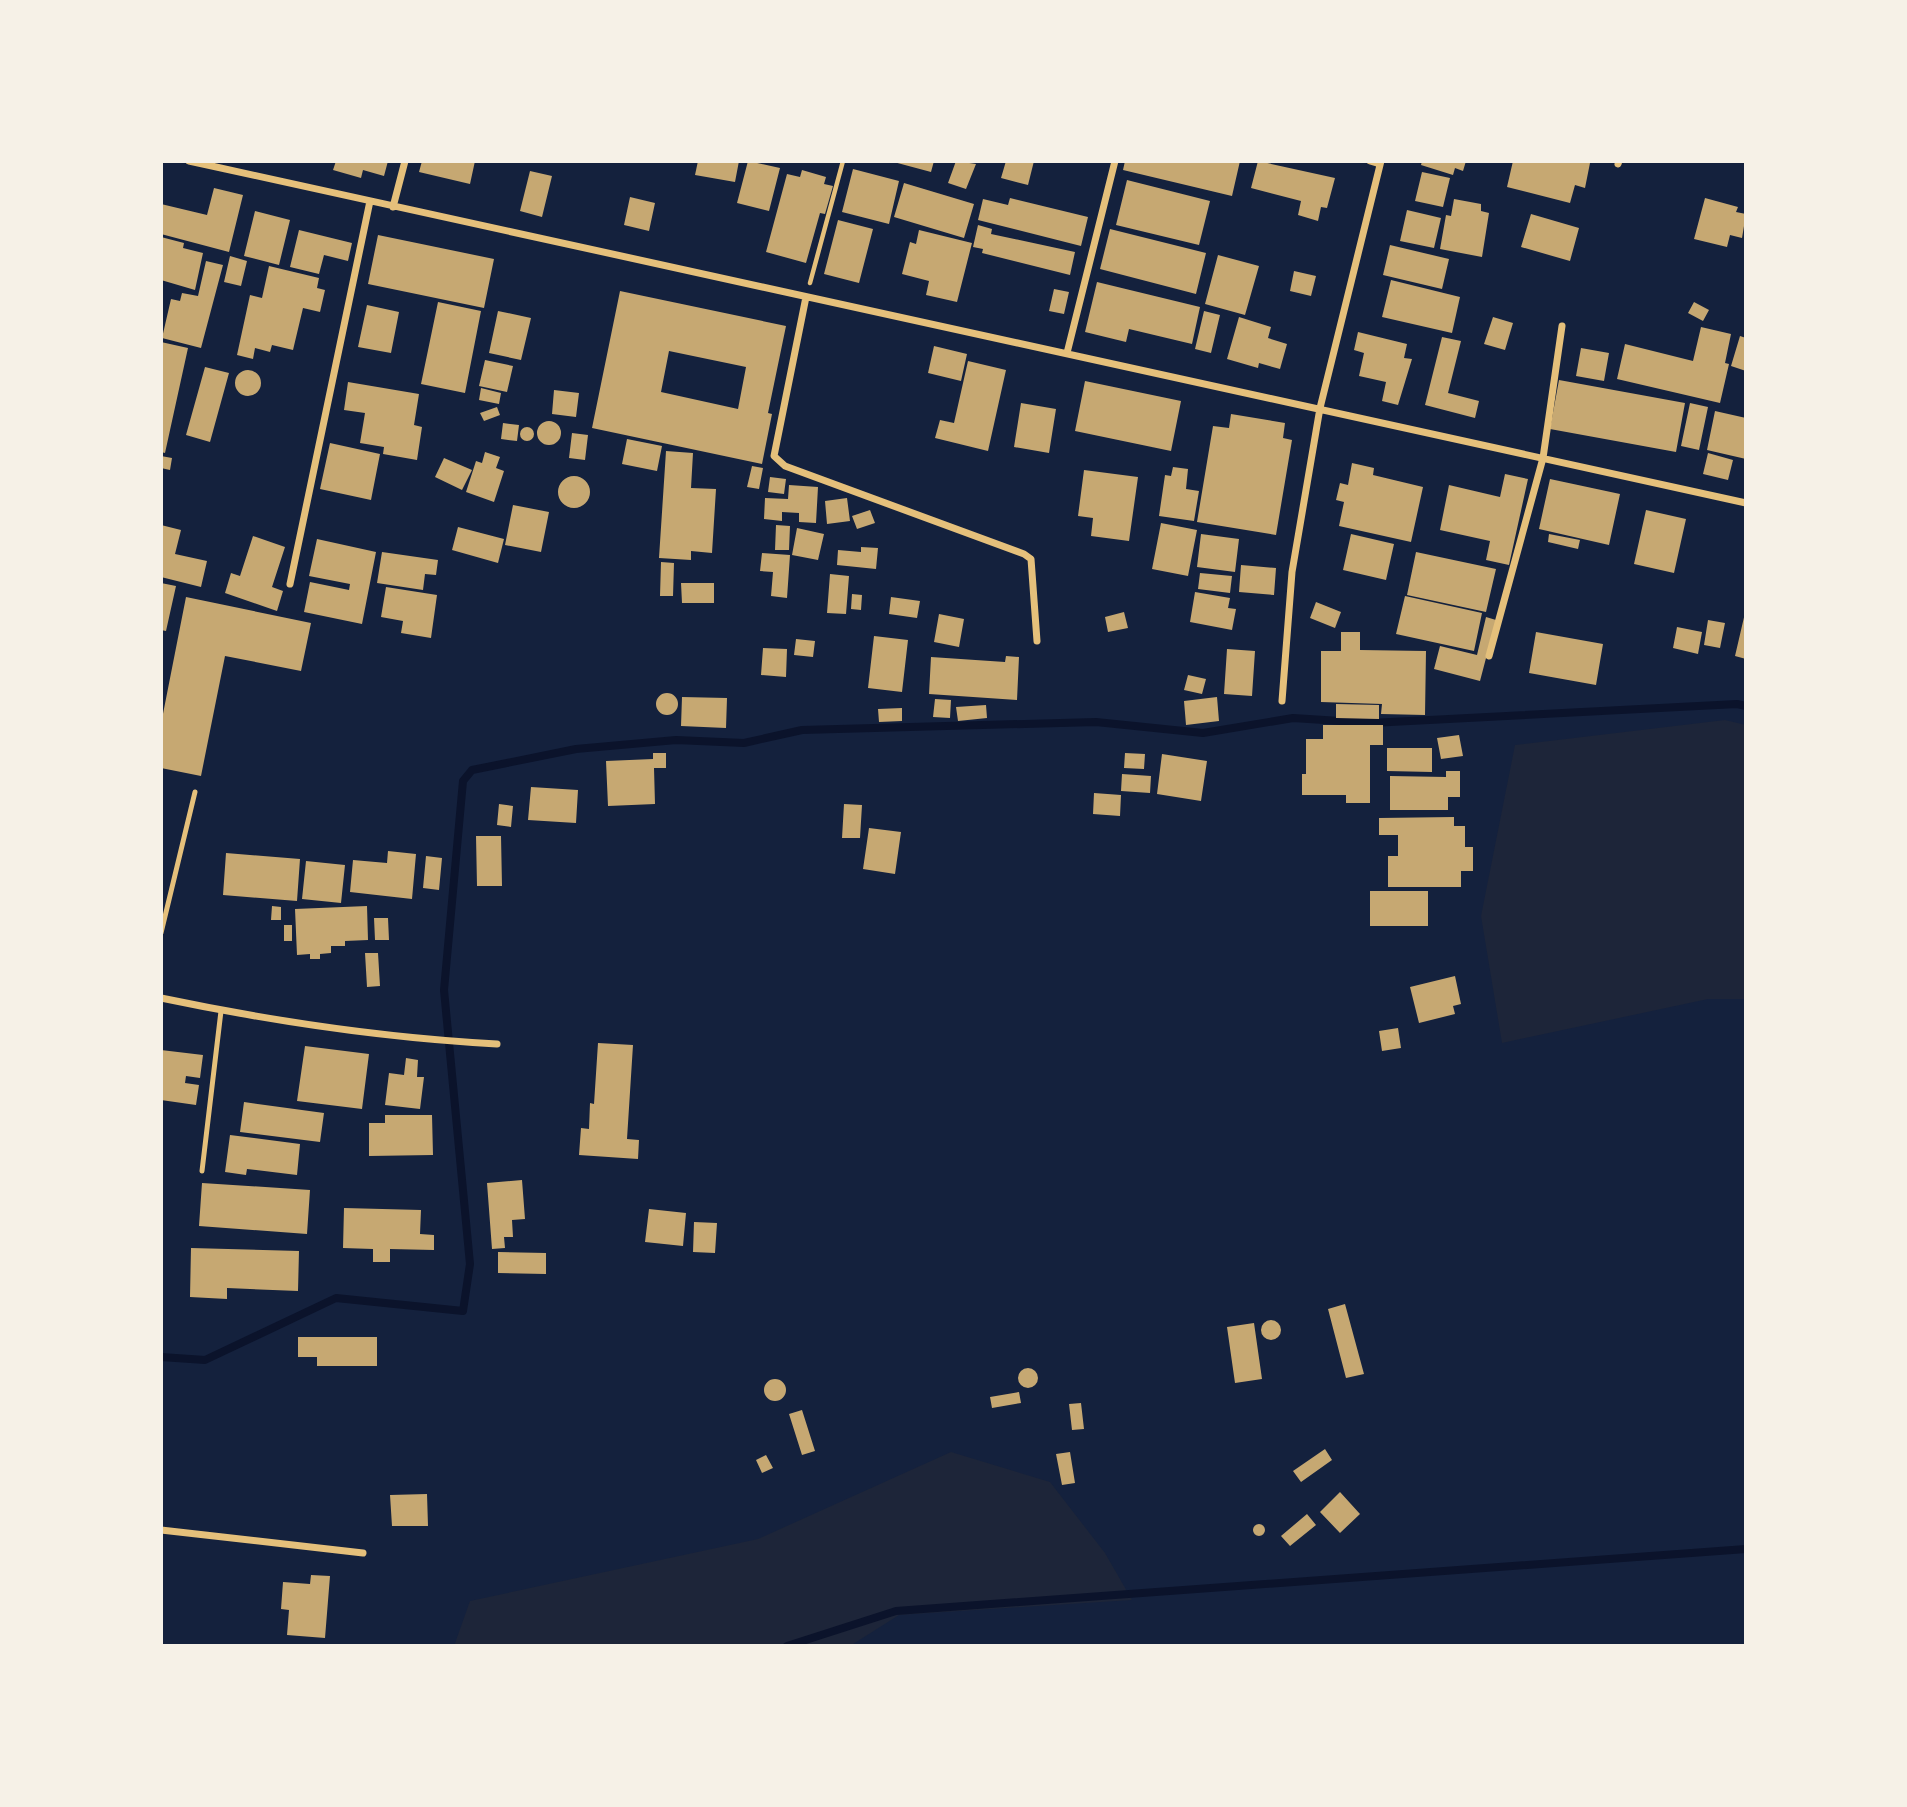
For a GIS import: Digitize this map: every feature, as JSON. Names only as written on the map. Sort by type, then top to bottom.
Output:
[{"type":"street","points":[[189,161],[1746,503]]},
{"type":"street","points":[[393,207],[405,161]]},
{"type":"street","points":[[1067,353],[1115,161]]},
{"type":"street","points":[[1282,702],[1292,572],[1320,408],[1380,162],[1370,161]]},
{"type":"street","points":[[290,584],[370,201]]},
{"type":"street","points":[[806,297],[774,456],[785,466],[1024,554],[1031,559],[1037,641]]},
{"type":"street","points":[[1489,656],[1543,458],[1562,326]]},
{"type":"street","points":[[161,998],[221,1011],[440,1041],[497,1044]]},
{"type":"street","points":[[161,1530],[363,1553]]},
{"type":"lane","points":[[161,933],[195,792]]},
{"type":"lane","points":[[202,1171],[221,1011]]},
{"type":"path","points":[[806,297],[843,161]]},
{"type":"shaded area","points":[[1725,720],[1746,725],[1746,999],[1708,999],[1502,1043],[1481,916],[1515,745]]},
{"type":"shaded area","points":[[951,1452],[1050,1482],[1105,1553],[1132,1600],[899,1615],[850,1646],[454,1646],[470,1601],[758,1539]]},
{"type":"building","points":[[336,161],[388,161],[384,176],[363,170],[361,178],[333,170]]},
{"type":"building","points":[[422,161],[475,161],[470,184],[419,172]]},
{"type":"building","points":[[698,161],[739,161],[735,182],[695,175]]},
{"type":"building","points":[[748,161],[780,168],[769,211],[737,203]]},
{"type":"building","points":[[890,161],[934,161],[931,172]]},
{"type":"building","points":[[956,161],[976,164],[966,189],[948,183]]},
{"type":"building","points":[[1006,161],[1034,161],[1028,185],[1001,178]]},
{"type":"building","points":[[1125,161],[1240,161],[1232,196],[1123,170]]},
{"type":"building","points":[[1258,161],[1335,178],[1327,208],[1321,207],[1318,221],[1298,215],[1301,201],[1251,188]]},
{"type":"building","points":[[1422,161],[1466,161],[1463,171],[1455,168],[1453,175],[1421,165]]},
{"type":"building","points":[[1513,161],[1590,163],[1585,188],[1575,185],[1570,203],[1507,187]]},
{"type":"building","points":[[853,169],[899,181],[889,224],[842,212]]},
{"type":"building","points":[[802,170],[826,177],[824,184],[833,186],[825,214],[820,213],[806,263],[766,252],[787,174],[800,177]]},
{"type":"building","points":[[530,171],[552,176],[542,217],[520,211]]},
{"type":"building","points":[[1422,172],[1450,178],[1443,207],[1415,201]]},
{"type":"building","points":[[1127,180],[1210,201],[1199,245],[1116,225]]},
{"type":"building","points":[[904,183],[974,204],[964,238],[894,217]]},
{"type":"building","points":[[214,188],[243,195],[229,252],[161,234],[161,204],[207,215]]},
{"type":"building","points":[[630,197],[655,203],[649,231],[624,225]]},
{"type":"building","points":[[1010,198],[1088,217],[1081,246],[978,220],[983,199],[1008,205]]},
{"type":"building","points":[[1705,198],[1738,207],[1736,212],[1746,214],[1742,238],[1730,235],[1727,247],[1694,239]]},
{"type":"building","points":[[1454,199],[1481,204],[1481,211],[1489,213],[1482,257],[1440,249],[1446,215],[1451,216]]},
{"type":"building","points":[[1407,210],[1441,218],[1434,248],[1400,241]]},
{"type":"building","points":[[255,211],[290,220],[279,265],[244,256]]},
{"type":"building","points":[[1531,214],[1579,228],[1570,261],[1521,247]]},
{"type":"building","points":[[838,220],[873,229],[859,283],[824,274]]},
{"type":"building","points":[[978,225],[992,229],[991,234],[1075,252],[1070,275],[982,253],[983,249],[973,247]]},
{"type":"building","points":[[1110,229],[1206,253],[1196,294],[1100,269]]},
{"type":"building","points":[[299,230],[352,243],[348,261],[324,255],[319,274],[290,267]]},
{"type":"building","points":[[919,230],[972,243],[957,302],[926,295],[929,281],[902,274],[910,242],[916,244]]},
{"type":"building","points":[[378,235],[494,259],[484,308],[368,284]]},
{"type":"building","points":[[161,237],[184,243],[183,248],[203,253],[195,290],[161,280]]},
{"type":"building","points":[[1390,245],[1449,259],[1442,289],[1383,275]]},
{"type":"building","points":[[1218,255],[1259,266],[1245,315],[1205,304]]},
{"type":"building","points":[[230,256],[247,261],[241,286],[224,282]]},
{"type":"building","points":[[206,261],[223,265],[201,348],[162,338],[171,299],[180,301],[182,293],[198,296]]},
{"type":"building","points":[[269,266],[319,278],[317,288],[325,290],[320,312],[303,308],[293,350],[272,345],[270,352],[255,348],[253,359],[237,355],[250,295],[262,298]]},
{"type":"building","points":[[1294,271],[1316,276],[1311,296],[1290,291]]},
{"type":"building","points":[[1391,280],[1460,297],[1452,333],[1382,317]]},
{"type":"building","points":[[1097,282],[1200,307],[1192,344],[1129,329],[1126,342],[1085,332]]},
{"type":"building","points":[[1054,289],[1069,292],[1064,314],[1049,311]]},
{"type":"building","points":[[620,291],[786,326],[768,413],[772,414],[762,464],[592,428]],"holes":[[[669,351],[746,367],[738,409],[661,392]]]},
{"type":"building","points":[[438,302],[481,311],[465,393],[421,384]]},
{"type":"building","points":[[1694,302],[1709,310],[1703,321],[1688,313]]},
{"type":"building","points":[[367,305],[399,312],[391,353],[358,347]]},
{"type":"building","points":[[498,311],[531,318],[521,360],[489,353]]},
{"type":"building","points":[[1204,311],[1220,315],[1211,353],[1195,349]]},
{"type":"building","points":[[1239,317],[1271,327],[1268,338],[1287,344],[1280,369],[1259,363],[1258,368],[1227,359]]},
{"type":"building","points":[[1493,317],[1513,323],[1505,350],[1484,344]]},
{"type":"building","points":[[1701,327],[1731,334],[1725,363],[1729,364],[1720,403],[1617,379],[1625,344],[1693,361]]},
{"type":"building","points":[[1358,332],[1407,344],[1404,358],[1412,359],[1398,405],[1382,401],[1386,382],[1359,376],[1364,353],[1354,350]]},
{"type":"building","points":[[1740,336],[1746,338],[1746,371],[1731,366]]},
{"type":"building","points":[[1442,337],[1461,341],[1448,393],[1479,401],[1475,418],[1425,405]]},
{"type":"building","points":[[161,342],[188,348],[165,453],[161,452]]},
{"type":"building","points":[[934,346],[967,354],[961,381],[928,373]]},
{"type":"building","points":[[1581,348],[1609,353],[1604,381],[1576,376]]},
{"type":"building","points":[[485,360],[513,366],[507,392],[479,386]]},
{"type":"building","points":[[968,361],[1006,370],[988,451],[935,438],[940,420],[954,423]]},
{"type":"building","points":[[205,367],[229,373],[210,442],[186,435]]},
{"type":"building","points":[[248,370],[257,374],[261,383],[257,392],[248,396],[239,392],[235,383],[239,374]]},
{"type":"building","points":[[1559,380],[1685,403],[1676,452],[1550,429]]},
{"type":"building","points":[[1085,381],[1181,401],[1171,451],[1075,431]]},
{"type":"building","points":[[348,382],[419,394],[414,425],[422,427],[417,460],[383,454],[384,447],[360,443],[365,413],[344,410]]},
{"type":"building","points":[[481,388],[501,393],[499,404],[479,400]]},
{"type":"building","points":[[554,390],[579,393],[576,417],[552,414]]},
{"type":"building","points":[[1021,403],[1056,409],[1049,453],[1014,447]]},
{"type":"building","points":[[1690,403],[1708,407],[1699,450],[1681,446]]},
{"type":"building","points":[[497,407],[500,415],[484,421],[480,413]]},
{"type":"building","points":[[1715,411],[1746,418],[1746,459],[1707,450]]},
{"type":"building","points":[[1231,414],[1285,423],[1283,438],[1292,440],[1276,535],[1197,522],[1213,426],[1229,428]]},
{"type":"building","points":[[549,421],[557,425],[561,433],[557,441],[549,445],[541,441],[537,433],[541,425]]},
{"type":"building","points":[[503,423],[519,425],[517,441],[501,439]]},
{"type":"building","points":[[527,427],[532,429],[532,439],[527,441],[522,439],[520,434],[522,429]]},
{"type":"building","points":[[572,433],[588,435],[585,460],[569,458]]},
{"type":"building","points":[[627,439],[662,446],[657,471],[622,464]]},
{"type":"building","points":[[330,443],[380,454],[371,500],[320,489]]},
{"type":"building","points":[[666,451],[693,453],[691,488],[716,489],[712,553],[691,551],[691,560],[659,558]]},
{"type":"building","points":[[485,452],[500,457],[496,468],[504,471],[494,502],[466,492],[476,461],[482,463]]},
{"type":"building","points":[[1708,453],[1733,460],[1728,480],[1703,474]]},
{"type":"building","points":[[161,456],[172,458],[170,470],[161,468]]},
{"type":"building","points":[[444,458],[472,470],[462,490],[435,477]]},
{"type":"building","points":[[1352,463],[1374,468],[1373,475],[1423,487],[1411,542],[1339,526],[1344,502],[1336,500],[1340,483],[1348,485]]},
{"type":"building","points":[[752,466],[763,468],[759,489],[747,487]]},
{"type":"building","points":[[1173,467],[1188,469],[1186,489],[1199,491],[1194,521],[1159,516],[1165,475],[1171,476]]},
{"type":"building","points":[[1084,470],[1138,477],[1129,541],[1091,536],[1093,518],[1078,516]]},
{"type":"building","points":[[1505,474],[1528,479],[1509,565],[1486,560],[1490,541],[1440,530],[1449,485],[1500,497]]},
{"type":"building","points":[[574,476],[585,481],[590,492],[585,503],[574,508],[563,503],[558,492],[563,481]]},
{"type":"building","points":[[770,477],[786,479],[784,494],[768,492]]},
{"type":"building","points":[[1550,479],[1620,494],[1609,545],[1539,529]]},
{"type":"building","points":[[789,485],[818,487],[816,523],[799,522],[799,513],[782,512],[782,521],[764,519],[765,498],[788,499]]},
{"type":"building","points":[[847,498],[850,521],[827,524],[825,501]]},
{"type":"building","points":[[513,505],[549,512],[541,552],[505,545]]},
{"type":"building","points":[[870,510],[875,523],[857,529],[852,516]]},
{"type":"building","points":[[1646,510],[1686,519],[1674,573],[1634,564]]},
{"type":"building","points":[[1161,523],[1197,530],[1188,576],[1152,569]]},
{"type":"building","points":[[161,525],[181,530],[175,554],[207,561],[201,587],[161,577]]},
{"type":"building","points":[[776,525],[790,526],[789,550],[775,550]]},
{"type":"building","points":[[458,527],[504,539],[498,563],[452,550]]},
{"type":"building","points":[[797,528],[824,534],[818,560],[792,555]]},
{"type":"building","points":[[1201,534],[1239,539],[1235,572],[1197,567]]},
{"type":"building","points":[[1351,534],[1394,544],[1386,580],[1343,570]]},
{"type":"building","points":[[1549,534],[1580,540],[1578,549],[1548,542]]},
{"type":"building","points":[[253,536],[285,547],[272,587],[283,591],[277,611],[225,593],[231,573],[240,576]]},
{"type":"building","points":[[317,539],[376,552],[362,624],[304,612],[310,582],[349,590],[350,584],[309,576]]},
{"type":"building","points":[[861,547],[878,548],[876,569],[837,565],[838,550],[861,552]]},
{"type":"building","points":[[382,552],[438,560],[436,575],[425,574],[423,590],[377,583]]},
{"type":"building","points":[[1416,552],[1496,569],[1486,612],[1407,595]]},
{"type":"building","points":[[762,553],[790,555],[787,598],[771,596],[773,572],[760,571]]},
{"type":"building","points":[[661,562],[674,563],[673,596],[660,596]]},
{"type":"building","points":[[1241,565],[1276,568],[1274,595],[1239,592]]},
{"type":"building","points":[[1200,573],[1232,576],[1230,593],[1198,589]]},
{"type":"building","points":[[830,574],[849,576],[846,614],[827,613]]},
{"type":"building","points":[[161,583],[176,586],[166,631],[161,630]]},
{"type":"building","points":[[681,583],[714,583],[714,603],[682,603]]},
{"type":"building","points":[[386,587],[437,595],[431,638],[401,633],[403,621],[381,617]]},
{"type":"building","points":[[1195,592],[1230,598],[1228,608],[1236,609],[1232,630],[1190,622]]},
{"type":"building","points":[[852,594],[862,595],[861,610],[851,609]]},
{"type":"building","points":[[1405,596],[1482,613],[1474,651],[1396,634]]},
{"type":"building","points":[[186,597],[311,623],[301,671],[225,656],[201,776],[161,768],[161,724]]},
{"type":"building","points":[[891,597],[920,601],[917,618],[889,614]]},
{"type":"building","points":[[1316,602],[1341,612],[1335,628],[1310,618]]},
{"type":"building","points":[[1124,612],[1128,628],[1108,632],[1105,617]]},
{"type":"building","points":[[1746,613],[1746,659],[1735,656]]},
{"type":"building","points":[[939,614],[964,619],[959,647],[934,642]]},
{"type":"building","points":[[1486,617],[1496,620],[1480,681],[1434,669],[1440,646],[1477,655]]},
{"type":"building","points":[[1708,620],[1725,623],[1720,648],[1704,645]]},
{"type":"building","points":[[1677,627],[1702,632],[1698,654],[1673,648]]},
{"type":"building","points":[[1341,632],[1360,632],[1360,650],[1426,651],[1425,715],[1381,714],[1382,704],[1321,702],[1321,651],[1341,651]]},
{"type":"building","points":[[1536,632],[1603,644],[1596,685],[1529,673]]},
{"type":"building","points":[[874,636],[908,640],[902,692],[868,688]]},
{"type":"building","points":[[796,639],[815,641],[813,657],[794,655]]},
{"type":"building","points":[[763,648],[787,649],[786,677],[761,675]]},
{"type":"building","points":[[1227,649],[1255,651],[1252,696],[1224,694]]},
{"type":"building","points":[[1006,656],[1019,657],[1017,700],[929,694],[931,657],[1005,662]]},
{"type":"building","points":[[1188,675],[1206,679],[1202,694],[1184,690]]},
{"type":"building","points":[[667,693],[675,696],[678,704],[675,712],[667,715],[659,712],[656,704],[659,696]]},
{"type":"building","points":[[682,697],[727,698],[726,728],[681,726]]},
{"type":"building","points":[[1217,697],[1219,721],[1186,725],[1184,701]]},
{"type":"building","points":[[935,699],[951,700],[950,718],[933,717]]},
{"type":"building","points":[[1336,704],[1379,705],[1379,719],[1336,718]]},
{"type":"building","points":[[986,705],[987,718],[958,721],[956,707]]},
{"type":"building","points":[[902,708],[902,721],[879,722],[878,709]]},
{"type":"building","points":[[1323,725],[1383,725],[1383,745],[1370,745],[1370,803],[1346,803],[1346,795],[1302,795],[1302,774],[1306,774],[1306,739],[1323,739]]},
{"type":"building","points":[[1459,735],[1463,756],[1441,759],[1437,738]]},
{"type":"building","points":[[1387,748],[1432,748],[1432,772],[1387,771]]},
{"type":"building","points":[[653,753],[666,753],[666,768],[654,768],[655,804],[608,806],[606,761],[653,759]]},
{"type":"building","points":[[1125,753],[1145,754],[1144,769],[1124,768]]},
{"type":"building","points":[[1162,754],[1207,761],[1201,801],[1157,794]]},
{"type":"building","points":[[1446,771],[1460,771],[1460,797],[1448,797],[1448,810],[1390,810],[1390,776],[1446,777]]},
{"type":"building","points":[[1122,774],[1151,776],[1150,793],[1121,791]]},
{"type":"building","points":[[531,787],[578,790],[576,823],[528,820]]},
{"type":"building","points":[[1094,793],[1121,795],[1120,816],[1093,814]]},
{"type":"building","points":[[499,804],[513,806],[511,827],[497,825]]},
{"type":"building","points":[[844,804],[862,805],[860,838],[842,838]]},
{"type":"building","points":[[1454,817],[1454,826],[1465,826],[1465,847],[1473,847],[1473,871],[1461,871],[1461,887],[1388,887],[1388,856],[1398,856],[1398,835],[1379,835],[1379,818]]},
{"type":"building","points":[[869,828],[901,832],[895,874],[863,869]]},
{"type":"building","points":[[476,836],[501,836],[502,886],[477,886]]},
{"type":"building","points":[[388,851],[416,854],[412,899],[350,892],[353,860],[387,863]]},
{"type":"building","points":[[226,853],[300,859],[297,901],[223,895]]},
{"type":"building","points":[[426,856],[442,858],[439,890],[423,888]]},
{"type":"building","points":[[306,861],[345,865],[341,903],[302,899]]},
{"type":"building","points":[[1370,891],[1428,891],[1428,926],[1370,926]]},
{"type":"building","points":[[272,906],[281,907],[281,920],[271,920]]},
{"type":"building","points":[[367,906],[368,940],[345,941],[345,946],[331,946],[331,953],[320,954],[320,959],[310,959],[310,954],[297,955],[295,909]]},
{"type":"building","points":[[374,918],[388,918],[389,940],[375,940]]},
{"type":"building","points":[[284,925],[292,925],[292,941],[284,941]]},
{"type":"building","points":[[365,953],[378,953],[380,986],[367,987]]},
{"type":"building","points":[[1455,976],[1461,1004],[1453,1006],[1455,1014],[1419,1023],[1410,987]]},
{"type":"building","points":[[1398,1028],[1401,1048],[1382,1051],[1379,1031]]},
{"type":"building","points":[[598,1043],[633,1045],[627,1139],[639,1140],[638,1159],[579,1155],[581,1128],[589,1129],[590,1103],[594,1104]]},
{"type":"building","points":[[305,1046],[369,1054],[362,1109],[297,1101]]},
{"type":"building","points":[[161,1050],[203,1055],[200,1078],[186,1076],[185,1083],[199,1085],[196,1105],[161,1100]]},
{"type":"building","points":[[406,1058],[418,1060],[417,1077],[424,1077],[420,1109],[385,1105],[389,1073],[404,1075]]},
{"type":"building","points":[[244,1102],[324,1113],[320,1142],[240,1132]]},
{"type":"building","points":[[385,1115],[432,1115],[433,1155],[369,1156],[369,1123],[385,1123]]},
{"type":"building","points":[[230,1135],[300,1144],[297,1175],[247,1169],[246,1175],[225,1172]]},
{"type":"building","points":[[522,1180],[525,1219],[512,1220],[513,1237],[504,1237],[505,1248],[492,1249],[487,1183]]},
{"type":"building","points":[[202,1183],[310,1190],[307,1234],[199,1226]]},
{"type":"building","points":[[344,1208],[421,1210],[420,1234],[434,1235],[434,1250],[390,1249],[390,1262],[373,1262],[373,1249],[343,1248]]},
{"type":"building","points":[[649,1209],[686,1213],[683,1246],[645,1242]]},
{"type":"building","points":[[694,1222],[717,1223],[715,1253],[693,1252]]},
{"type":"building","points":[[191,1248],[299,1251],[298,1291],[227,1288],[227,1299],[190,1297]]},
{"type":"building","points":[[498,1252],[546,1253],[546,1274],[498,1273]]},
{"type":"building","points":[[1345,1304],[1364,1374],[1346,1378],[1328,1309]]},
{"type":"building","points":[[1271,1320],[1278,1323],[1281,1330],[1278,1337],[1271,1340],[1264,1337],[1261,1330],[1264,1323]]},
{"type":"building","points":[[1254,1323],[1262,1379],[1235,1383],[1227,1327]]},
{"type":"building","points":[[298,1337],[377,1337],[377,1366],[317,1366],[317,1357],[298,1357]]},
{"type":"building","points":[[1024,1368],[1032,1368],[1038,1378],[1032,1388],[1024,1388],[1018,1382],[1018,1374]]},
{"type":"building","points":[[775,1379],[783,1382],[786,1390],[783,1398],[775,1401],[767,1398],[764,1390],[767,1382]]},
{"type":"building","points":[[1019,1392],[1021,1403],[992,1408],[990,1397]]},
{"type":"building","points":[[1081,1403],[1084,1429],[1072,1430],[1069,1404]]},
{"type":"building","points":[[802,1410],[815,1451],[802,1455],[789,1414]]},
{"type":"building","points":[[1325,1449],[1332,1460],[1301,1482],[1293,1471]]},
{"type":"building","points":[[1070,1452],[1075,1483],[1062,1485],[1056,1454]]},
{"type":"building","points":[[766,1455],[773,1468],[762,1473],[756,1460]]},
{"type":"building","points":[[1340,1492],[1360,1514],[1340,1533],[1320,1512]]},
{"type":"building","points":[[427,1494],[428,1526],[392,1526],[390,1495]]},
{"type":"building","points":[[1307,1514],[1316,1525],[1290,1546],[1281,1536]]},
{"type":"building","points":[[1254,1525],[1264,1525],[1264,1535],[1254,1535]]},
{"type":"building","points":[[311,1575],[330,1576],[325,1638],[287,1635],[289,1610],[281,1609],[283,1582],[310,1584]]},
{"type":"waterway","points":[[161,1357],[205,1360],[336,1298],[463,1311],[470,1264],[444,990],[463,781],[472,770],[576,749],[676,740],[744,743],[802,730],[1096,722],[1203,733],[1293,718],[1371,723],[1737,704],[1746,706]]},
{"type":"waterway","points":[[787,1646],[896,1611],[1746,1549]]}]
